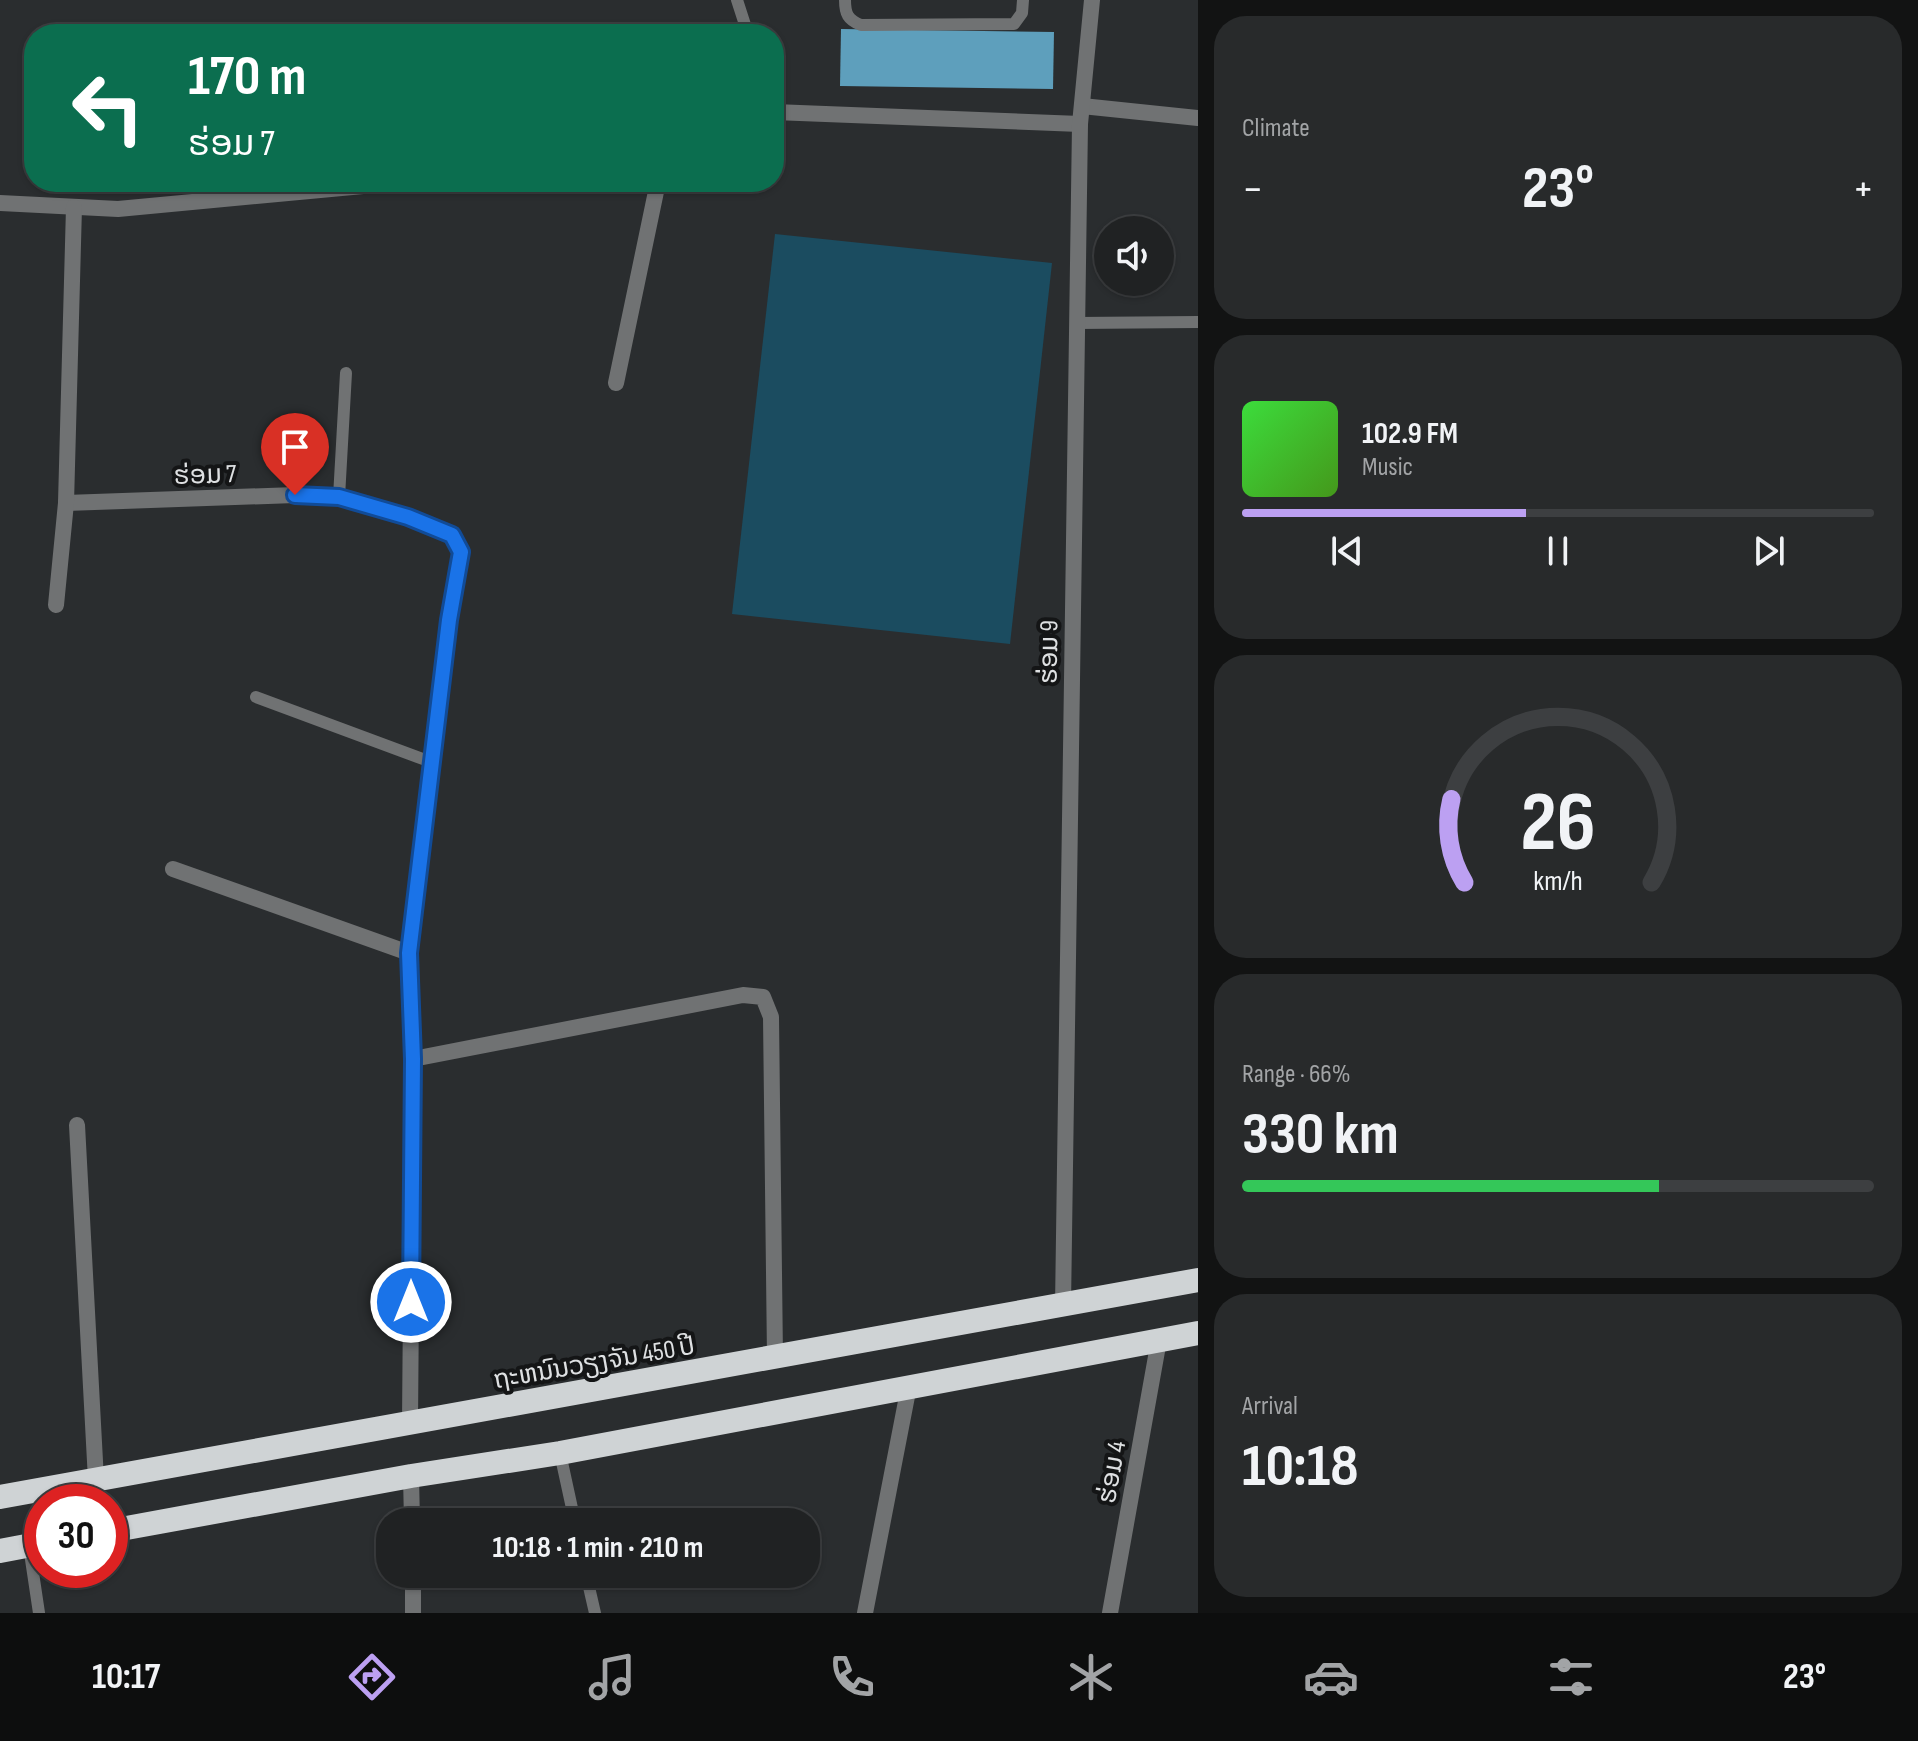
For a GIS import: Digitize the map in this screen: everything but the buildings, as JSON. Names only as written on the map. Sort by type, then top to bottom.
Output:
[{"type":"highway","name":"ຖະຫນົນວຽງຈັນ 450 ປີ","points":[[0,1497],[1198,1280]]},
{"type":"highway","points":[[128,1528],[411,1476],[560,1453],[1198,1333]]},
{"type":"highway","points":[[0,1551],[24,1546]]},
{"type":"street","name":"ຮ່ອມ 9","points":[[1063,1306],[1080,124],[1092,0]]},
{"type":"street","points":[[1082,106],[1198,118]]},
{"type":"street","points":[[784,112],[1080,124]]},
{"type":"street","points":[[0,203],[118,209],[299,192]]},
{"type":"street","points":[[616,383],[656,192]]},
{"type":"street","points":[[56,605],[66,503],[74,207]]},
{"type":"street","name":"ຮ່ອມ 7","points":[[66,503],[265,496],[339,497],[408,517],[452,535],[461,552],[449,620],[409,953],[413,1059],[410,1423]]},
{"type":"street","points":[[173,869],[409,953]]},
{"type":"street","points":[[413,1059],[743,995],[763,997],[771,1017],[775,1358]]},
{"type":"street","points":[[77,1125],[96,1480]]},
{"type":"street","name":"ຮ່ອມ 4","points":[[1110,1613],[1159,1340]]},
{"type":"street","points":[[865,1613],[909,1386]]},
{"type":"street","points":[[411,1476],[412,1508]]},
{"type":"street","points":[[413,1588],[413,1613]]},
{"type":"lane","points":[[737,0],[745,24]]},
{"type":"lane","points":[[845,0],[845,12],[851,21],[861,25],[1014,24],[1022,13],[1023,0]]},
{"type":"lane","points":[[1076,323],[1198,322]]},
{"type":"lane","points":[[339,497],[346,373]]},
{"type":"lane","points":[[256,697],[431,762]]},
{"type":"lane","points":[[560,1453],[572,1508]]},
{"type":"lane","points":[[38,1588],[39,1613]]},
{"type":"lane","points":[[589,1588],[595,1613]]},
{"type":"shaded area","points":[[775,234],[1052,263],[1010,644],[732,614]]},
{"type":"route","points":[[295,495],[339,497],[408,517],[452,535],[461,552],[449,620],[409,953],[413,1059],[411,1302]]}]
